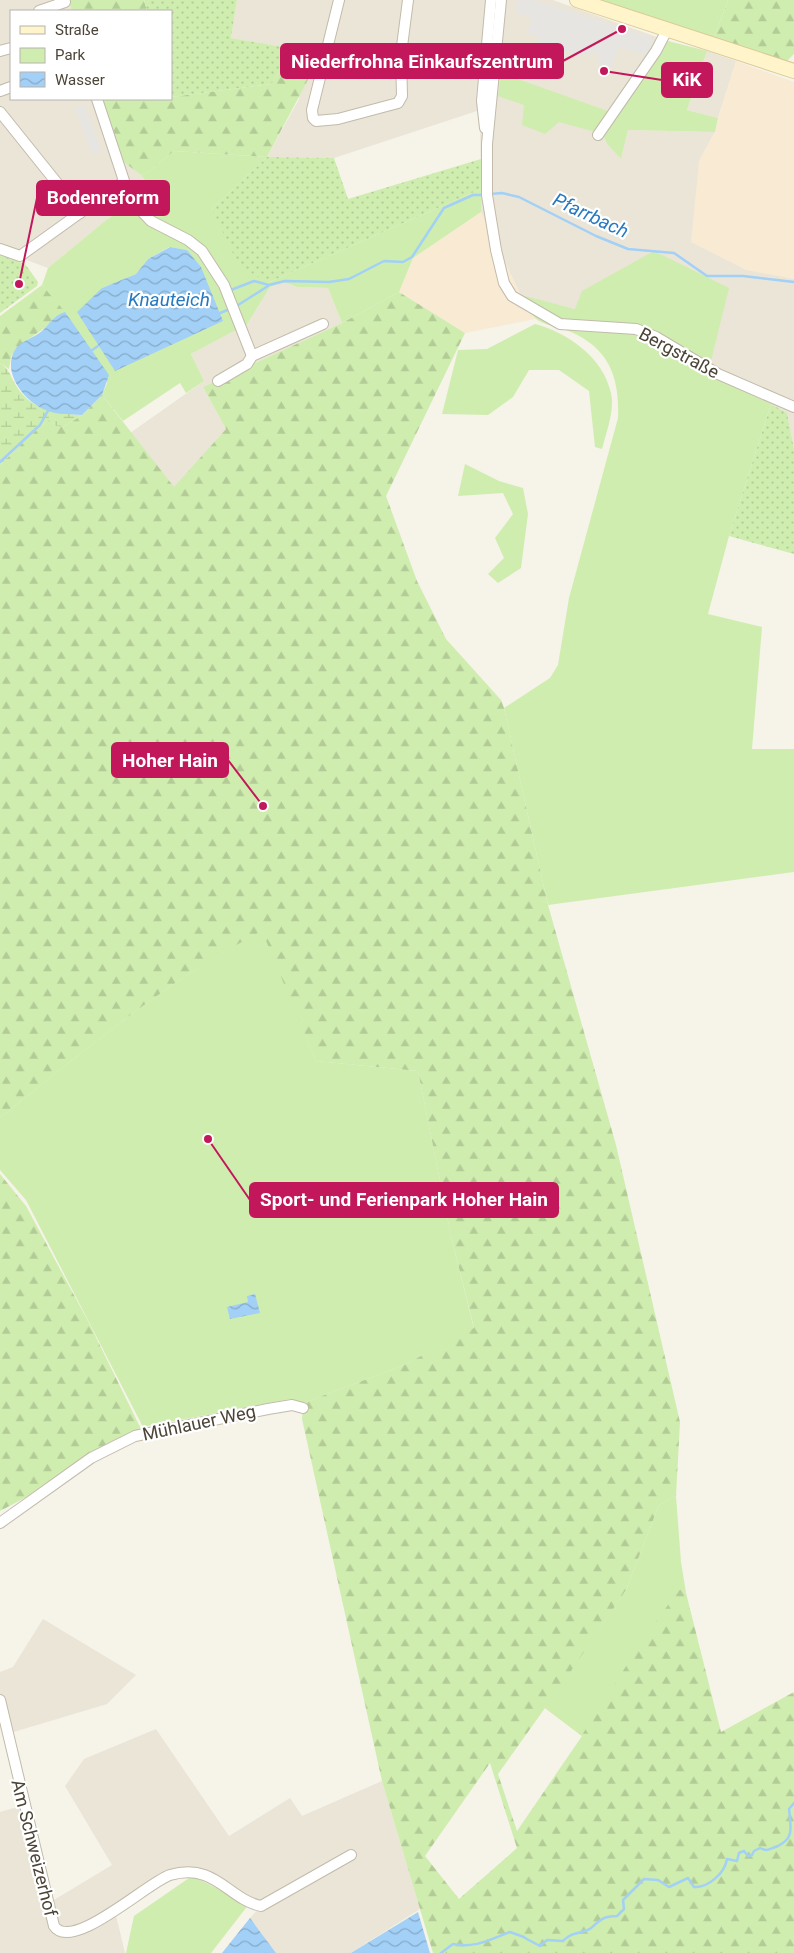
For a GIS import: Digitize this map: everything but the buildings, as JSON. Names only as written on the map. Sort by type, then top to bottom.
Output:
[{"type":"street","points":[[339,0],[312,110],[313,118],[316,121],[338,119],[398,103],[402,96],[401,54],[408,0]]},
{"type":"street","name":"Bergstraße","points":[[487,144],[482,101],[491,0]]},
{"type":"street","name":"Bergstraße","points":[[501,0],[487,144],[487,196],[504,283],[512,296],[560,324],[636,329],[656,336],[718,374],[794,407]]},
{"type":"street","points":[[576,0],[794,71]]},
{"type":"street","points":[[43,10],[66,4]]},
{"type":"street","points":[[598,135],[656,51],[667,30]]},
{"type":"street","points":[[97,100],[130,200],[139,212],[162,228],[188,240],[202,251],[224,285],[252,356]]},
{"type":"street","points":[[0,112],[65,193]]},
{"type":"street","points":[[0,249],[20,256],[77,208],[123,182]]},
{"type":"street","points":[[218,381],[247,364],[252,356],[323,324]]},
{"type":"street","name":"Mühlauer Weg","points":[[0,1523],[91,1458],[135,1436],[268,1409],[292,1406],[303,1408]]},
{"type":"street","name":"Am Schweizerhof","points":[[0,1700],[54,1926],[58,1932],[71,1934],[85,1930],[169,1875],[190,1872],[205,1875],[220,1882],[254,1904],[261,1906],[352,1854]]},
{"type":"shaded area","points":[[0,0],[68,0],[72,10],[10,10],[10,100],[101,100],[121,160],[141,175],[151,187],[105,221],[48,268],[0,250]]},
{"type":"shaded area","points":[[237,0],[553,0],[668,41],[604,134],[607,144],[621,159],[628,130],[715,132],[699,161],[782,276],[794,279],[794,449],[787,413],[575,309],[521,296],[503,287],[481,212],[480,110],[334,158],[267,157],[299,99],[296,49],[231,38]]},
{"type":"shaded area","points":[[518,0],[534,0],[653,38],[647,56],[619,47],[611,68],[598,63],[600,55],[592,52],[591,55],[583,53],[581,57],[537,41],[539,37],[527,33],[532,18],[515,12]]},
{"type":"shaded area","points":[[707,51],[736,61],[718,118],[687,110]]},
{"type":"shaded area","points":[[736,61],[794,82],[794,279],[746,270],[691,242],[699,161],[715,132]]},
{"type":"shaded area","points":[[84,104],[101,151],[92,154],[75,108]]},
{"type":"shaded area","points":[[481,212],[521,295],[535,319],[465,333],[399,292],[413,258]]},
{"type":"shaded area","points":[[284,282],[297,287],[328,288],[342,323],[203,387],[226,429],[174,488],[130,433],[204,381],[191,354],[234,331],[243,331],[270,287]]},
{"type":"shaded area","points":[[43,1619],[136,1675],[107,1704],[7,1734],[0,1700],[0,1672],[13,1667]]},
{"type":"shaded area","points":[[156,1729],[229,1836],[290,1798],[302,1816],[382,1781],[420,1909],[351,1953],[276,1953],[250,1918],[261,1906],[205,1875],[169,1875],[115,1911],[125,1953],[0,1953],[0,1812],[24,1805],[49,1903],[112,1865],[65,1786],[84,1759]]},
{"type":"green space","points":[[68,0],[144,0],[147,10],[72,10]]},
{"type":"green space","points":[[144,0],[237,0],[231,38],[296,49],[271,84],[172,97],[172,10],[147,10]]},
{"type":"green space","points":[[593,0],[728,0],[713,41]]},
{"type":"green space","points":[[728,0],[794,0],[794,54],[786,62],[713,41]]},
{"type":"green space","points":[[668,41],[707,51],[687,110],[718,118],[715,132],[628,130],[621,159],[607,144],[603,134],[559,122],[545,134],[522,125],[524,105],[498,96],[501,73],[616,114]]},
{"type":"green space","points":[[296,49],[320,57],[267,157],[174,151],[147,173],[141,175],[121,160],[101,100],[172,100],[172,97],[271,84]]},
{"type":"green space","points":[[174,151],[267,157],[212,209],[267,283],[481,189],[481,212],[413,258],[399,292],[342,323],[328,288],[297,287],[284,282],[270,287],[243,331],[234,331],[191,354],[204,381],[186,393],[180,383],[123,421],[102,395],[107,383],[93,357],[61,308],[42,285],[48,268],[105,221],[151,188],[141,175],[147,173]],"holes":[[[169,247],[187,250],[223,321],[102,288],[136,274],[148,259]]]},
{"type":"green space","points":[[267,157],[334,158],[348,199],[481,159],[481,189],[267,283],[238,264],[212,209]]},
{"type":"green space","points":[[654,251],[729,288],[708,373],[771,404],[729,536],[708,614],[762,627],[752,749],[794,749],[794,872],[548,905],[504,708],[550,678],[558,665],[569,598],[618,418],[618,402],[613,374],[600,352],[578,335],[537,320],[521,295],[575,309],[582,291]]},
{"type":"green space","points":[[0,255],[25,264],[38,282],[37,286],[0,313]]},
{"type":"green space","points":[[42,285],[66,313],[16,348],[11,357],[9,369],[0,363],[0,316]]},
{"type":"green space","points":[[399,292],[465,333],[386,496],[417,581],[446,639],[501,700],[504,708],[548,905],[616,1145],[680,1422],[676,1496],[659,1505],[626,1590],[546,1708],[582,1735],[648,1632],[680,1589],[686,1593],[721,1732],[794,1692],[794,1953],[433,1953],[382,1781],[302,1419],[303,1403],[402,1366],[474,1328],[451,1236],[418,1071],[316,1061],[262,931],[193,971],[160,994],[95,1042],[0,1118],[0,465],[28,437],[49,420],[56,426],[63,427],[82,415],[102,395],[174,487],[226,429],[203,387],[342,323]],"holes":[[[545,1708],[582,1736],[517,1831],[498,1774]],[[490,1763],[517,1848],[459,1899],[425,1856]]]},
{"type":"green space","points":[[535,324],[560,334],[582,348],[600,368],[607,380],[611,393],[612,407],[602,449],[595,447],[589,391],[559,370],[529,370],[513,397],[488,415],[442,414],[458,350],[487,349]]},
{"type":"green space","points":[[0,363],[7,369],[27,399],[52,411],[82,415],[63,427],[56,426],[49,420],[28,437],[0,465]]},
{"type":"green space","points":[[771,404],[787,413],[794,449],[794,554],[729,536]]},
{"type":"green space","points":[[465,464],[499,481],[523,488],[528,514],[521,568],[498,583],[488,574],[504,558],[495,538],[513,514],[503,493],[458,496]]},
{"type":"green space","points":[[263,930],[316,1061],[418,1071],[451,1236],[474,1329],[402,1366],[303,1403],[290,1399],[143,1427],[26,1200],[0,1170],[0,1118],[95,1042],[160,994],[193,971]]},
{"type":"green space","points":[[0,1174],[26,1206],[88,1321],[141,1429],[70,1474],[0,1511]]},
{"type":"green space","points":[[676,1496],[681,1562],[686,1593],[680,1589],[582,1736],[545,1708],[626,1590],[659,1505]]},
{"type":"green space","points":[[192,1876],[249,1904],[211,1953],[126,1953],[134,1916]]},
{"type":"water","name":"Knauteich","points":[[170,247],[187,250],[201,267],[223,321],[115,371],[77,312],[102,288],[136,274],[148,259]]},
{"type":"water","points":[[65,312],[109,375],[102,395],[82,415],[56,413],[39,407],[17,386],[11,367],[12,357],[16,348],[39,333],[55,317]]},
{"type":"water","points":[[255,1294],[260,1313],[230,1319],[227,1307],[248,1302],[247,1296]]},
{"type":"water","points":[[418,1912],[430,1953],[351,1953]]},
{"type":"water","points":[[250,1918],[276,1953],[222,1953]]},
{"type":"waterway","name":"Pfarrbach","points":[[490,194],[502,193],[519,197],[596,236],[628,249],[674,253],[707,276],[743,276],[794,282]]},
{"type":"waterway","name":"Pfarrbach","points":[[231,290],[254,281],[269,285],[285,281],[329,282],[349,279],[384,261],[403,262],[412,257],[444,208],[473,195],[482,195]]},
{"type":"waterway","points":[[235,307],[268,286]]},
{"type":"waterway","points":[[220,313],[230,309]]},
{"type":"waterway","name":"Pfarrbach","points":[[91,351],[98,346]]},
{"type":"waterway","name":"Pfarrbach","points":[[0,462],[40,425],[49,409]]},
{"type":"waterway","points":[[525,1938],[540,1946],[547,1940],[563,1941],[571,1935],[589,1929],[604,1918],[617,1916],[624,1909],[623,1900],[644,1879],[658,1880],[669,1887],[688,1878],[694,1887],[705,1885],[715,1879],[723,1869],[727,1859],[737,1861],[739,1853],[744,1851],[748,1856],[752,1855],[754,1851],[760,1848],[769,1850],[787,1840],[791,1827],[789,1809],[794,1803]]},
{"type":"waterway","points":[[441,1953],[453,1944],[475,1944],[510,1932],[524,1937]]},
{"type":"place","name":"Niederfrohna Einkaufszentrum","points":[[622,29]]},
{"type":"place","name":"KiK","points":[[604,71]]},
{"type":"place","name":"Bodenreform","points":[[19,284]]},
{"type":"place","name":"Hoher Hain","points":[[263,806]]},
{"type":"place","name":"Sport- und Ferienpark Hoher Hain","points":[[208,1139]]}]
